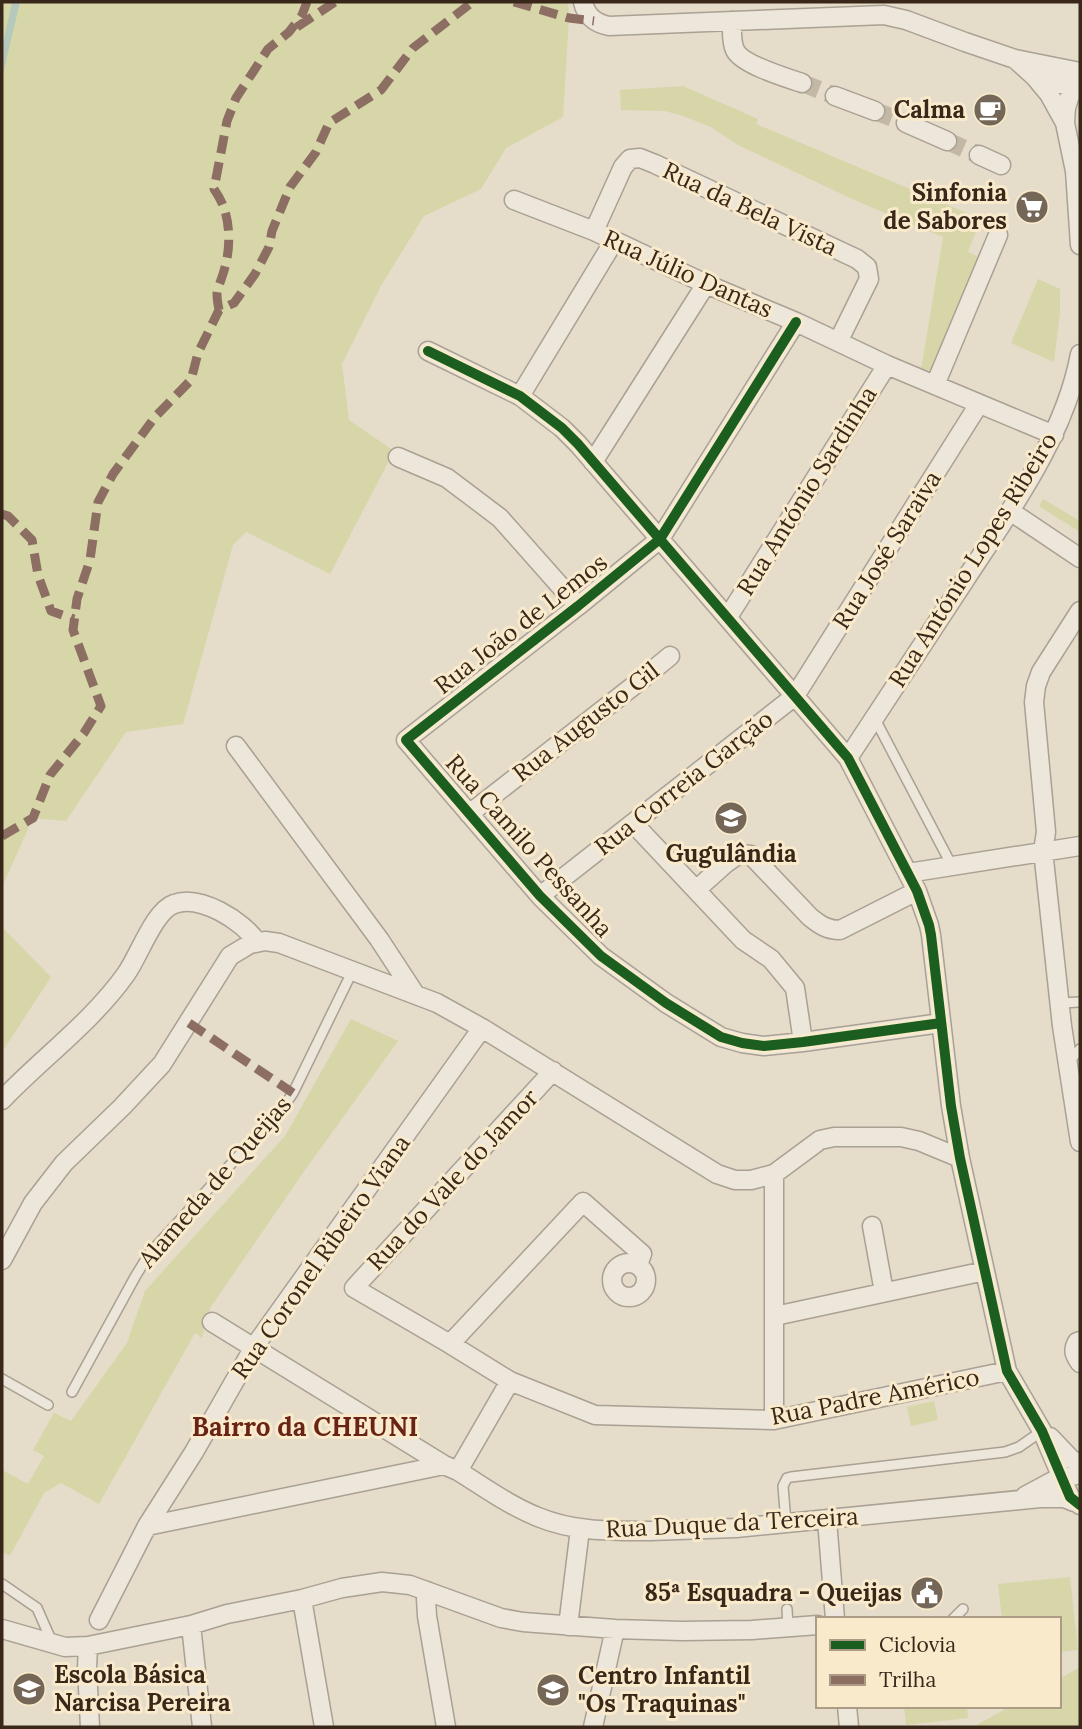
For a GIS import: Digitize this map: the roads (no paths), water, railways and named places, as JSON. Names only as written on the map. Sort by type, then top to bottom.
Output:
[{"type":"street","points":[[583,2],[594,21],[608,26],[884,15],[906,20],[1080,84]]},
{"type":"street","points":[[732,21],[733,44],[738,55],[752,64],[802,83]]},
{"type":"street","points":[[1015,59],[1035,76],[1073,127]]},
{"type":"street","points":[[1035,76],[1080,84]]},
{"type":"street","points":[[1080,84],[1070,95],[1066,108],[1073,127],[1080,245]]},
{"type":"street","points":[[835,96],[875,111]]},
{"type":"street","points":[[906,122],[947,141]]},
{"type":"street","points":[[979,155],[1001,165]]},
{"type":"street","name":"Rua da Bela Vista","points":[[594,231],[623,167],[630,159],[640,158],[655,163],[857,259],[867,267],[869,279],[838,342]]},
{"type":"street","name":"Rua Júlio Dantas","points":[[514,200],[594,231],[887,365],[1054,435]]},
{"type":"street","points":[[935,385],[998,234]]},
{"type":"street","points":[[520,396],[614,241]]},
{"type":"street","points":[[593,462],[706,284]]},
{"type":"street","name":"Rua João de Lemos","points":[[406,740],[660,539],[796,323]]},
{"type":"street","points":[[428,351],[520,396],[562,428],[848,758],[917,891],[929,925],[960,1158],[1007,1371],[1042,1431],[1070,1458],[1074,1484]]},
{"type":"street","name":"Rua António Lopes Ribeiro","points":[[848,758],[1010,512],[1054,435],[1074,383],[1080,354]]},
{"type":"street","name":"Rua António Sardinha","points":[[728,617],[887,365]]},
{"type":"street","name":"Rua José Saraiva","points":[[795,696],[979,404]]},
{"type":"street","points":[[398,457],[447,478],[500,518],[578,606]]},
{"type":"street","points":[[1010,512],[1080,558]]},
{"type":"street","points":[[1080,611],[1046,663],[1036,686],[1034,702],[1046,832],[1043,851],[1060,1003],[1080,1142]]},
{"type":"street","name":"Rua Augusto Gil","points":[[469,814],[670,656]]},
{"type":"street","name":"Rua Correia Garção","points":[[540,896],[795,696]]},
{"type":"street","name":"Rua Camilo Pessanha","points":[[406,740],[540,896],[601,956],[721,1037],[764,1046],[941,1023]]},
{"type":"street","points":[[236,746],[379,939],[415,994]]},
{"type":"street","points":[[633,823],[743,940],[771,959],[795,988],[803,1042]]},
{"type":"street","points":[[908,873],[1080,846]]},
{"type":"street","points":[[696,890],[739,854],[751,855],[810,917],[831,930],[840,930],[917,891]]},
{"type":"street","points":[[2,1100],[111,994],[133,965],[156,922],[172,904],[192,901],[203,904],[238,922],[257,942]]},
{"type":"street","points":[[2,1260],[33,1203],[64,1163],[162,1064],[230,956],[240,948],[257,942],[279,943],[437,1003],[482,1028],[717,1174],[735,1180],[751,1180],[774,1174],[820,1140],[834,1137],[901,1137],[919,1141],[960,1158]]},
{"type":"street","name":"Rua Coronel Ribeiro Viana","points":[[99,1620],[147,1526],[194,1452],[254,1347],[482,1028]]},
{"type":"street","name":"Rua do Vale do Jamor","points":[[354,1288],[553,1072]]},
{"type":"street","points":[[774,1174],[774,1420]]},
{"type":"street","points":[[450,1343],[583,1202],[642,1254],[638,1265]]},
{"type":"street","points":[[872,1226],[884,1292]]},
{"type":"street","points":[[775,1316],[985,1271]]},
{"type":"street","name":"Rua Padre Américo","points":[[354,1288],[510,1381],[595,1415],[774,1420],[1007,1371]]},
{"type":"street","name":"Rua Duque da Terceira","points":[[212,1322],[530,1514],[580,1529],[690,1530],[827,1520],[1052,1497],[1074,1484]]},
{"type":"street","points":[[1080,1341],[1074,1351],[1080,1363]]},
{"type":"street","points":[[147,1526],[451,1468],[510,1381]]},
{"type":"street","name":"Rua Duque da Terceira","points":[[1018,1499],[1045,1485],[1074,1484]]},
{"type":"street","points":[[827,1520],[835,1617]]},
{"type":"street","points":[[568,1626],[580,1529]]},
{"type":"street","points":[[2,1629],[65,1647],[88,1646],[191,1625],[227,1614],[342,1588],[382,1582],[410,1584],[501,1618],[523,1622],[615,1629],[717,1631],[816,1625]]},
{"type":"street","points":[[427,1591],[427,1616],[446,1727]]},
{"type":"street","points":[[302,1599],[324,1727]]},
{"type":"street","points":[[191,1625],[202,1727]]},
{"type":"street","points":[[593,1727],[615,1629]]},
{"type":"street","points":[[88,1646],[90,1727]]},
{"type":"lane","points":[[874,717],[952,866]]},
{"type":"lane","name":"Alameda de Queijas","points":[[72,1392],[149,1254],[293,1093],[352,970]]},
{"type":"lane","points":[[1060,1003],[1080,1002]]},
{"type":"lane","points":[[1068,1063],[1080,1049]]},
{"type":"lane","points":[[2,1379],[48,1405]]},
{"type":"lane","points":[[786,1523],[783,1486],[787,1478],[1005,1452],[1019,1447],[1042,1431]]},
{"type":"lane","points":[[2,1584],[37,1608],[52,1643]]},
{"type":"lane","points":[[787,1609],[788,1628]]},
{"type":"lane","points":[[955,1617],[963,1609]]},
{"type":"tunnel","points":[[802,83],[835,96]]},
{"type":"tunnel","points":[[875,111],[906,123]]},
{"type":"tunnel","points":[[947,141],[979,155]]},
{"type":"place","name":"Calma","points":[[990,110]]},
{"type":"place","name":"Sinfonia de Sabores","points":[[1032,207]]},
{"type":"place","name":"Gugulândia","points":[[731,818]]},
{"type":"place","name":"85ª Esquadra - Queijas","points":[[927,1593]]},
{"type":"place","name":"Escola Básica Narcisa Pereira","points":[[29,1689]]},
{"type":"place","name":"Centro Infantil \"Os Traquinas\"","points":[[553,1690]]},
{"type":"district","name":"Bairro da CHEUNI","points":[[305,1427]]}]
